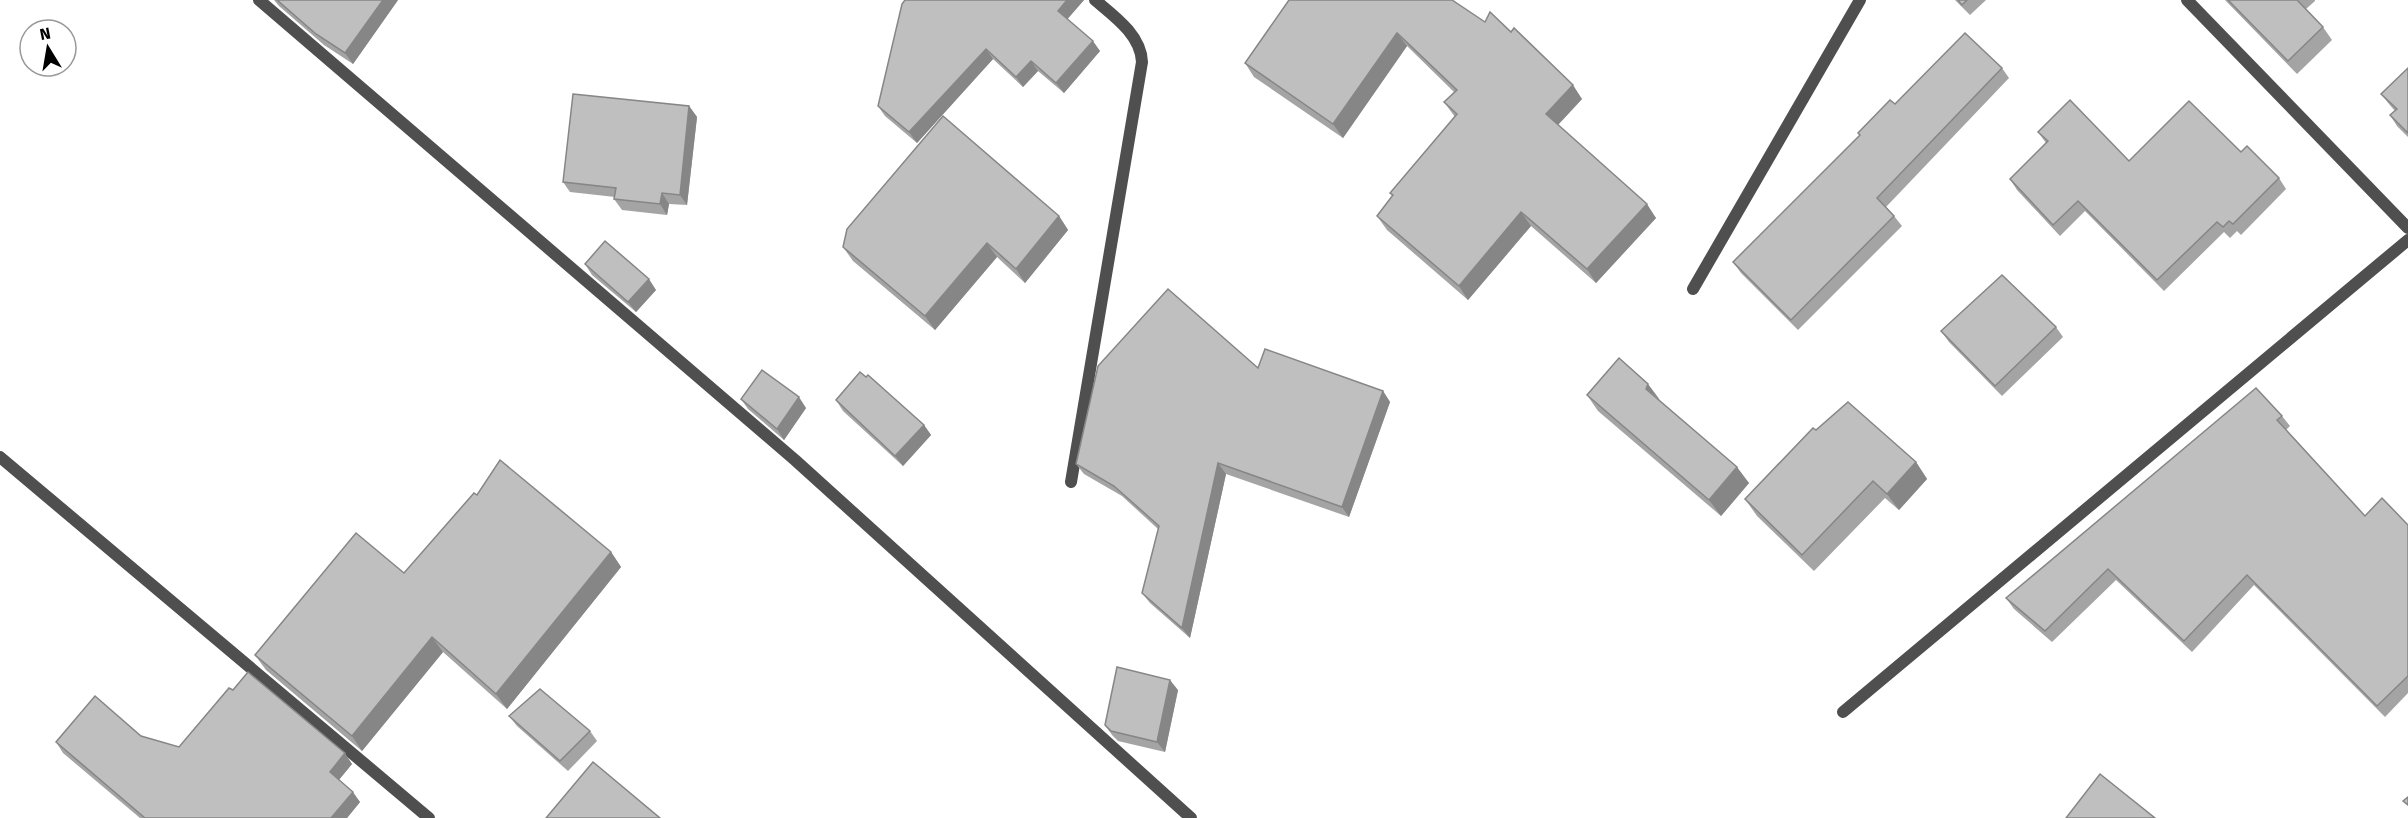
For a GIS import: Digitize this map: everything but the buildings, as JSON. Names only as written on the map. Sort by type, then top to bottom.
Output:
[{"type":"street","points":[[259,0],[795,460],[1191,818]]},
{"type":"street","points":[[1071,482],[1142,62],[1133,38],[1117,18],[1095,0]]},
{"type":"street","points":[[1693,289],[1860,0]]},
{"type":"street","points":[[2187,0],[2408,228]]},
{"type":"street","points":[[1843,712],[2408,240]]},
{"type":"street","points":[[0,457],[429,818]]}]
